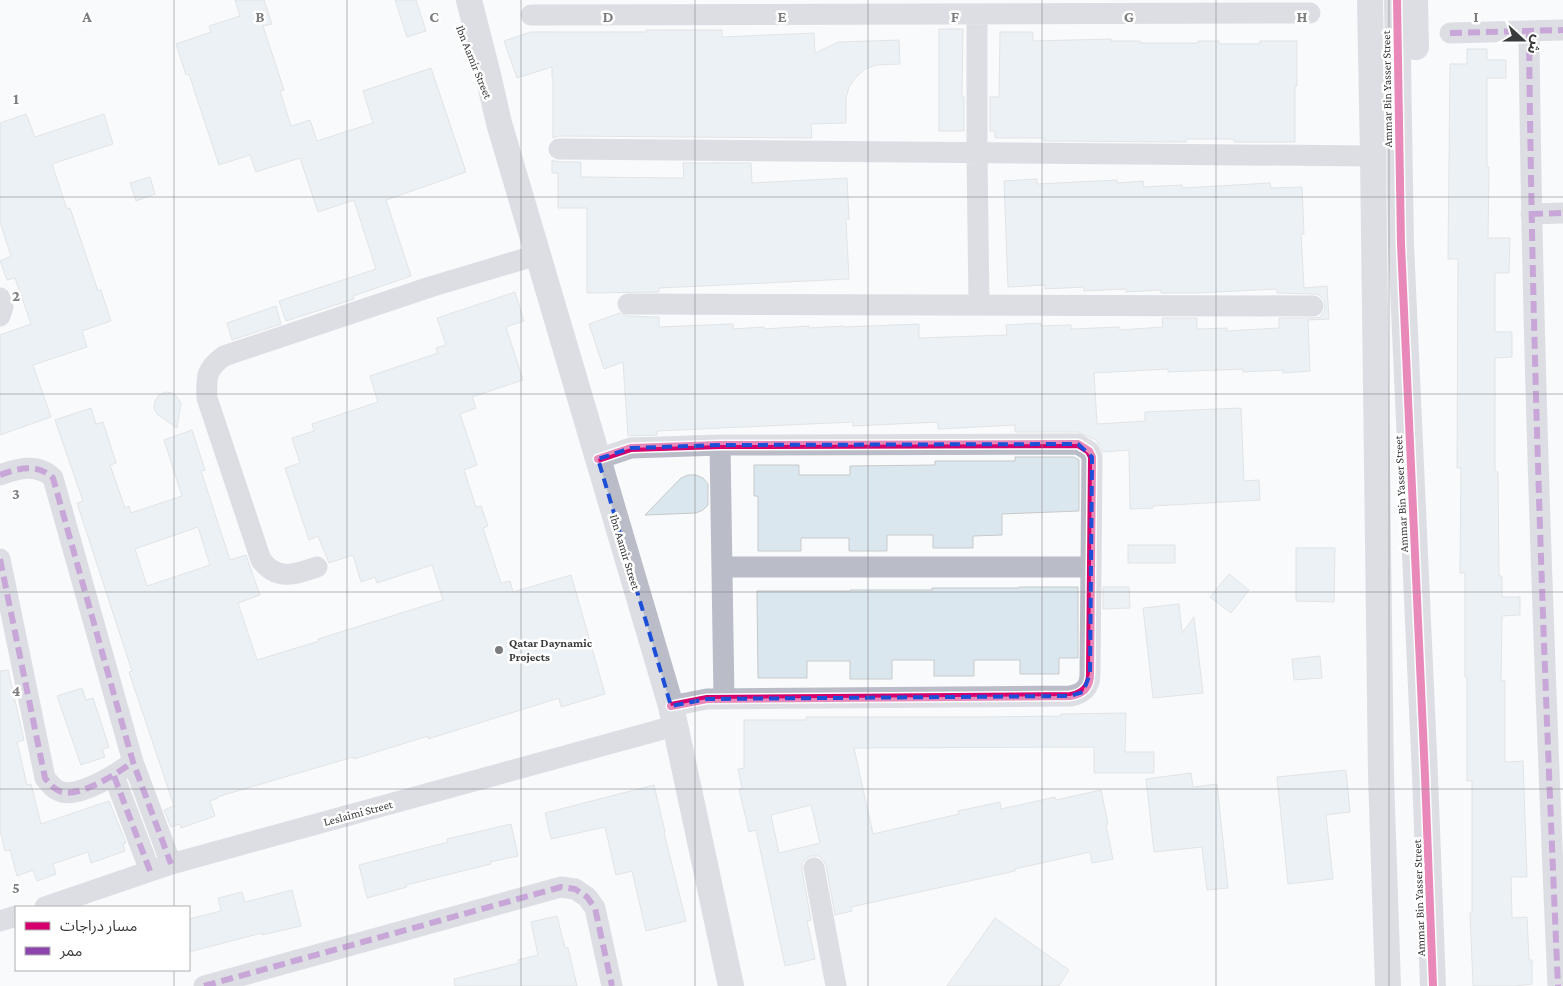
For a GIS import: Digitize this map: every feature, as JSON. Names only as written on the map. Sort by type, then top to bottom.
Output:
[{"type":"street","name":"Ibn Aamir Street","points":[[450,0],[499,124]]},
{"type":"street","name":"Ibn Aamir Street","points":[[469,0],[499,124],[673,716],[731,986]]},
{"type":"street","name":"Ammar Bin Yasser Street","points":[[1370,0],[1381,776],[1388,986]]},
{"type":"street","name":"Ammar Bin Yasser Street","points":[[1397,0],[1400,244],[1425,766],[1433,986]]},
{"type":"street","points":[[1400,244],[1416,159],[1415,0]]},
{"type":"street","points":[[531,15],[1310,13]]},
{"type":"street","points":[[977,14],[979,305]]},
{"type":"street","points":[[1450,33],[1563,30]]},
{"type":"street","points":[[1529,31],[1531,214],[1544,674],[1558,986]]},
{"type":"street","points":[[559,150],[1373,156]]},
{"type":"street","points":[[1531,214],[1563,212]]},
{"type":"street","points":[[317,567],[290,575],[282,575],[266,567],[261,560],[207,398],[208,373],[214,363],[224,356],[430,287],[537,255]]},
{"type":"street","points":[[0,298],[3,307],[0,316]]},
{"type":"street","points":[[628,304],[1313,306]]},
{"type":"street","name":"Leslaimi Street","points":[[47,906],[171,864],[673,716],[707,699],[1061,697],[1077,695],[1083,692],[1090,681],[1092,458],[1088,451],[1078,444],[720,445],[631,448],[598,459]]},
{"type":"street","points":[[720,445],[724,699]]},
{"type":"street","points":[[0,475],[35,468],[46,470],[53,478],[133,762],[171,864]]},
{"type":"street","points":[[0,559],[45,778],[52,788],[62,792],[74,793],[114,776],[133,762]]},
{"type":"street","points":[[723,567],[1091,567]]},
{"type":"street","points":[[114,776],[150,871]]},
{"type":"street","points":[[814,868],[836,986]]},
{"type":"street","points":[[207,986],[561,887],[575,889],[587,897],[595,908],[612,986]]},
{"type":"street","points":[[0,921],[15,916]]},
{"type":"highlighted area","points":[[1078,444],[1092,457],[1090,674],[1083,692],[1070,696],[707,699],[671,706],[598,459],[631,448],[720,445]]},
{"type":"building","points":[[235,0],[264,0],[272,24],[263,26],[284,90],[280,91],[291,126],[310,120],[317,141],[373,123],[363,91],[431,68],[466,172],[386,200],[411,276],[353,296],[354,299],[286,321],[279,301],[376,269],[354,200],[318,212],[300,158],[256,172],[250,155],[219,165],[189,74],[186,75],[176,44],[211,32],[209,26],[240,16]]},
{"type":"building","points":[[395,0],[416,0],[426,31],[407,37]]},
{"type":"building","points":[[939,29],[963,29],[962,97],[964,97],[964,131],[939,131]]},
{"type":"building","points":[[646,30],[722,30],[722,37],[814,33],[815,53],[838,42],[899,40],[900,64],[876,65],[865,69],[849,87],[846,98],[846,123],[811,124],[812,138],[559,136],[553,138],[552,67],[517,78],[504,41],[530,32],[646,32]]},
{"type":"building","points":[[1000,32],[1033,32],[1033,41],[1111,39],[1111,41],[1140,41],[1140,43],[1219,41],[1219,44],[1260,44],[1260,41],[1297,41],[1295,142],[1234,142],[1234,139],[1186,139],[1186,142],[1044,141],[1044,138],[995,138],[995,131],[990,131],[990,97],[999,97]]},
{"type":"building","points":[[1467,49],[1487,49],[1487,60],[1506,60],[1506,78],[1487,78],[1487,167],[1489,167],[1488,238],[1510,238],[1509,273],[1495,273],[1495,332],[1512,332],[1512,357],[1495,358],[1495,472],[1498,472],[1499,576],[1502,576],[1502,597],[1520,597],[1520,615],[1502,616],[1501,681],[1505,681],[1505,762],[1523,761],[1527,877],[1511,877],[1512,918],[1527,917],[1529,960],[1532,960],[1532,984],[1515,986],[1473,986],[1470,913],[1472,913],[1472,781],[1467,781],[1465,573],[1460,573],[1461,468],[1457,468],[1458,259],[1448,259],[1450,64],[1467,64]]},
{"type":"building","points":[[26,114],[35,137],[104,114],[113,144],[52,164],[67,209],[70,208],[98,291],[101,290],[111,321],[82,331],[87,347],[33,365],[51,417],[0,435],[0,335],[31,324],[15,278],[7,280],[0,261],[11,256],[0,222],[0,123]]},
{"type":"building","points":[[552,160],[559,162],[581,162],[581,177],[684,178],[683,163],[751,163],[752,183],[847,178],[849,219],[846,219],[849,279],[659,288],[659,292],[587,293],[587,208],[558,208],[558,173],[552,173]]},
{"type":"building","points":[[150,177],[155,194],[136,201],[130,183]]},
{"type":"building","points":[[1037,179],[1037,184],[1117,180],[1117,183],[1143,181],[1144,187],[1182,185],[1183,188],[1270,183],[1271,188],[1302,187],[1304,234],[1301,234],[1304,288],[1327,286],[1329,319],[1308,320],[1310,371],[1283,373],[1283,370],[1243,372],[1243,369],[1168,372],[1168,369],[1094,373],[1097,424],[1145,421],[1145,412],[1241,408],[1244,481],[1259,480],[1260,500],[1130,509],[1129,450],[1103,452],[1096,440],[1078,432],[1015,432],[1015,425],[938,429],[938,422],[853,426],[853,422],[657,431],[657,435],[628,436],[623,362],[604,369],[589,324],[620,313],[628,316],[659,317],[659,327],[733,324],[733,329],[764,327],[764,329],[809,326],[809,328],[919,324],[919,338],[1007,335],[1006,325],[1041,323],[1041,326],[1071,325],[1071,329],[1120,327],[1120,330],[1163,327],[1162,318],[1197,318],[1197,329],[1227,328],[1227,331],[1279,328],[1279,318],[1313,318],[1320,317],[1324,312],[1324,300],[1319,295],[1277,293],[1277,289],[1161,293],[1161,290],[1126,292],[1126,289],[1084,291],[1084,287],[1045,289],[1045,285],[1008,287],[1004,181]]},
{"type":"building","points":[[515,292],[524,321],[506,327],[523,380],[472,397],[476,408],[460,414],[477,465],[464,470],[476,507],[481,506],[488,526],[483,528],[501,583],[510,581],[513,592],[571,575],[605,694],[561,707],[559,698],[428,739],[428,736],[354,759],[353,757],[217,797],[210,801],[215,816],[181,828],[180,824],[171,827],[164,810],[174,806],[129,672],[132,671],[77,503],[83,501],[55,420],[91,408],[96,424],[103,422],[116,463],[110,465],[125,508],[129,506],[131,513],[182,496],[164,440],[192,430],[205,470],[201,471],[230,560],[246,555],[260,595],[238,603],[257,660],[443,600],[432,565],[377,583],[375,577],[361,582],[353,555],[329,563],[318,536],[309,540],[285,468],[300,463],[292,438],[314,431],[312,424],[378,402],[370,376],[438,353],[436,348],[446,345],[437,318]],"holes":[[[198,527],[210,565],[147,586],[135,549]]]},
{"type":"building","points":[[276,306],[281,324],[232,340],[227,323]]},
{"type":"building","points":[[165,392],[172,393],[181,403],[177,428],[157,414],[154,408],[155,401],[159,395]]},
{"type":"building","points":[[1015,457],[1074,457],[1079,460],[1079,511],[1002,514],[1002,535],[973,536],[973,548],[933,548],[933,535],[887,535],[887,551],[849,551],[849,538],[801,538],[801,551],[758,551],[758,496],[754,496],[754,465],[799,465],[799,475],[850,475],[850,466],[935,465],[935,461],[1015,461]]},
{"type":"building","points":[[688,475],[696,475],[703,478],[708,484],[708,505],[703,510],[696,513],[645,515],[681,478]]},
{"type":"building","points":[[1128,545],[1175,545],[1175,563],[1128,563]]},
{"type":"building","points":[[1296,548],[1335,548],[1334,602],[1296,601]]},
{"type":"building","points":[[1229,574],[1249,590],[1231,613],[1210,597]]},
{"type":"building","points":[[1078,587],[1078,658],[1059,658],[1059,674],[1020,674],[1020,660],[974,660],[974,676],[934,676],[934,660],[892,660],[892,679],[850,679],[850,661],[807,661],[807,678],[758,678],[757,591],[932,590],[932,588]]},
{"type":"building","points":[[1103,587],[1129,587],[1130,608],[1103,609]]},
{"type":"building","points":[[1179,604],[1182,633],[1194,617],[1203,693],[1153,698],[1143,608]]},
{"type":"building","points":[[1320,656],[1322,678],[1294,680],[1292,659]]},
{"type":"building","points":[[8,670],[24,740],[17,742],[27,785],[31,784],[41,824],[109,801],[126,843],[123,844],[125,851],[91,863],[88,852],[53,864],[56,874],[37,881],[33,870],[17,876],[10,850],[5,851],[0,830],[0,671]]},
{"type":"building","points":[[82,688],[86,700],[93,698],[109,747],[102,749],[105,757],[81,765],[57,696]]},
{"type":"building","points":[[1126,713],[1125,752],[1154,752],[1154,773],[1094,773],[1094,747],[854,748],[873,834],[959,814],[958,811],[1000,802],[1001,809],[1055,797],[1056,800],[1101,790],[1113,859],[1092,863],[1090,852],[1015,869],[1015,871],[851,907],[852,911],[835,915],[826,865],[819,856],[811,856],[802,863],[802,870],[811,920],[807,921],[815,959],[785,966],[756,830],[749,832],[739,789],[742,789],[738,769],[744,768],[744,720],[806,720],[806,717],[1061,716],[1061,714]],"holes":[[[811,805],[820,843],[779,853],[771,815]]]},
{"type":"building","points":[[1346,770],[1350,812],[1326,815],[1333,879],[1288,884],[1277,777]]},
{"type":"building","points":[[1191,773],[1193,787],[1217,784],[1228,888],[1207,890],[1202,847],[1154,852],[1146,779]]},
{"type":"building","points":[[654,785],[686,921],[646,931],[632,871],[616,875],[605,827],[551,839],[545,813]]},
{"type":"building","points":[[511,824],[518,856],[406,885],[407,887],[367,898],[359,865],[448,842],[447,839]]},
{"type":"building","points":[[292,890],[301,926],[262,935],[262,933],[190,952],[190,919],[221,911],[218,898],[242,892],[245,902]]},
{"type":"building","points":[[557,916],[565,948],[568,948],[577,986],[455,986],[454,979],[519,963],[518,960],[538,955],[531,922]]},
{"type":"building","points":[[995,918],[1069,970],[1059,986],[947,986]]},
{"type":"marked path","points":[[1450,33],[1563,30]]},
{"type":"marked path","points":[[1529,31],[1539,508],[1558,986]]},
{"type":"marked path","points":[[1531,214],[1563,213]]},
{"type":"marked path","points":[[0,475],[28,468],[41,470],[53,478],[133,762],[171,864]]},
{"type":"marked path","points":[[0,559],[45,778],[59,791],[70,793],[89,788],[133,762]]},
{"type":"marked path","points":[[114,776],[150,871]]},
{"type":"marked path","points":[[204,986],[561,887],[575,889],[587,897],[595,908],[612,986]]},
{"type":"cycle path","points":[[1397,0],[1401,244],[1433,986]]},
{"type":"cycle path","points":[[598,459],[631,448],[720,445],[1078,444],[1089,451],[1092,457],[1090,674],[1089,683],[1079,694],[1070,696],[707,699],[671,706]]},
{"type":"place","name":"Qatar Daynamic Projects","points":[[499,650]]}]
